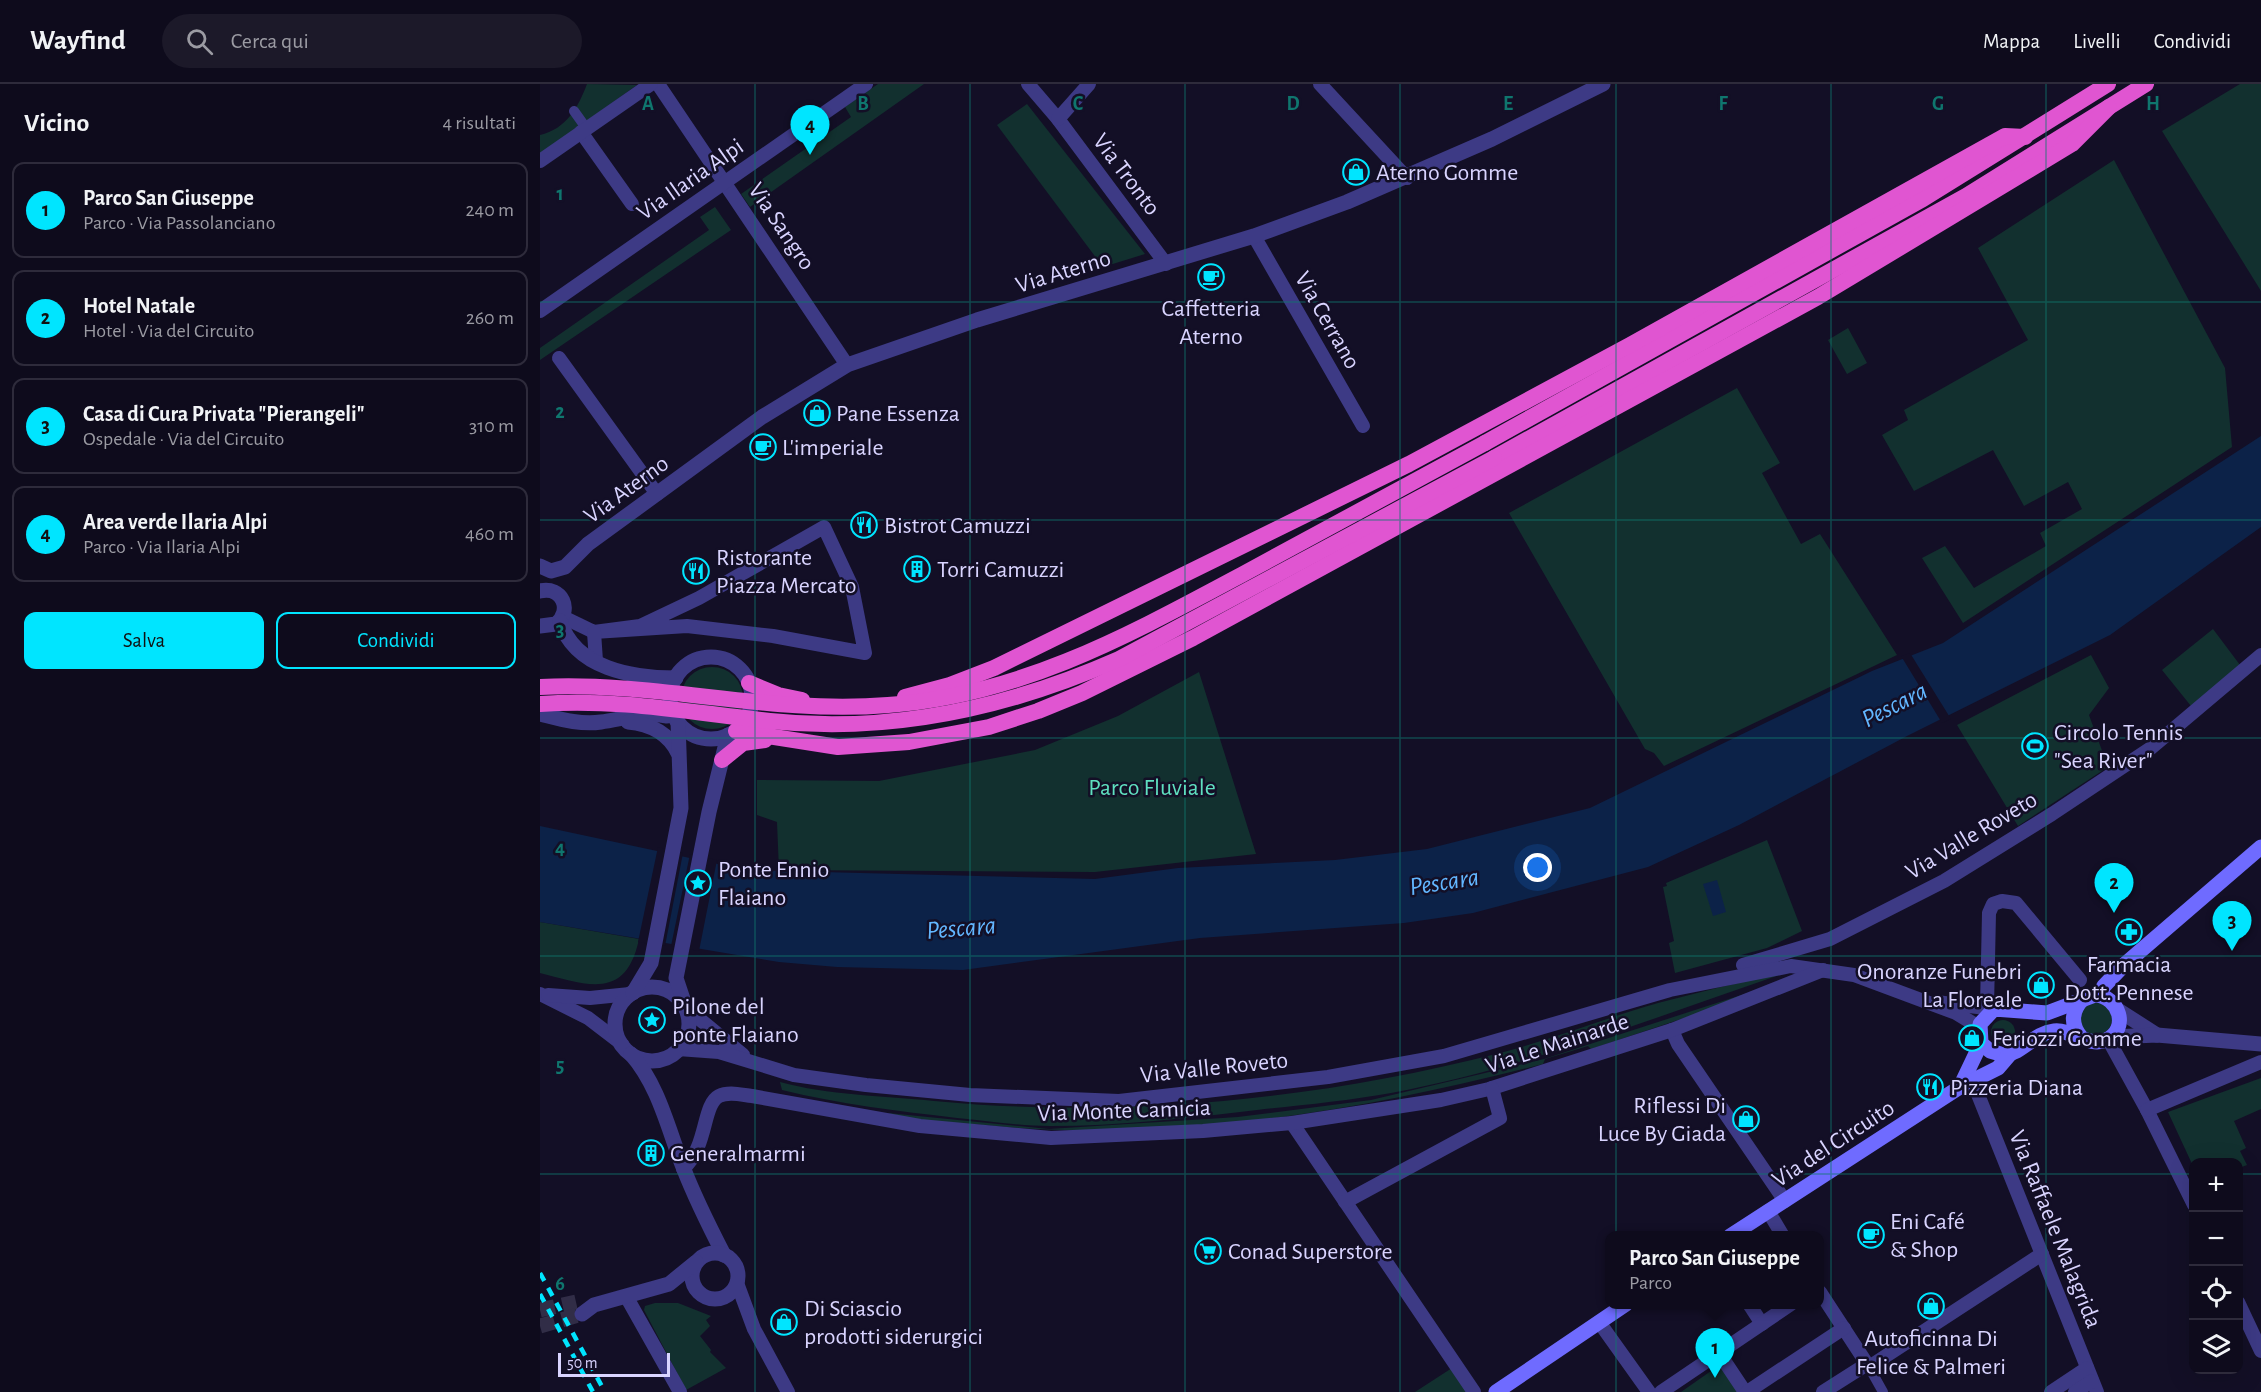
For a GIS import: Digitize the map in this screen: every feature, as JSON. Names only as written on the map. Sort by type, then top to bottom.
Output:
[{"type":"highway","points":[[540,687],[620,686],[762,704],[837,708],[924,701],[1012,682],[1116,642],[1490,451],[2025,137],[2109,84]]},
{"type":"highway","points":[[540,704],[575,702],[643,705],[770,721],[844,724],[932,717],[1012,700],[1079,677],[1119,659],[1490,451],[1966,196],[2146,84]]},
{"type":"highway","points":[[732,733],[838,747],[909,742],[971,731],[1038,711],[1132,669],[1818,297],[2072,144],[2109,108]]},
{"type":"highway","points":[[749,683],[796,699],[853,704],[915,695],[994,668],[1409,464],[1630,345],[2005,136],[2025,137]]},
{"type":"highway","points":[[722,760],[737,746],[750,741],[804,741]]},
{"type":"main road","points":[[2099,996],[2104,986],[2124,965],[2261,847]]},
{"type":"main road","points":[[1967,1085],[1983,1018],[1991,1008],[2047,1013],[2083,999],[2099,996],[2114,1003],[2118,1010],[2119,1024],[2110,1038],[2091,1042],[2081,1037],[2073,1025],[2073,1018],[2078,1004],[2083,999]]},
{"type":"main road","name":"Via del Circuito","points":[[1738,1231],[1967,1085],[1998,1068],[2010,1054],[2049,1032],[2060,1031],[2081,1037]]},
{"type":"main road","points":[[1980,1035],[1990,1052],[2010,1054]]},
{"type":"main road","points":[[1496,1392],[1620,1309]]},
{"type":"street","points":[[540,160],[583,128],[651,84]]},
{"type":"street","name":"Via Sangro","points":[[658,84],[847,365]]},
{"type":"street","name":"Via Ilaria Alpi","points":[[540,311],[866,84]]},
{"type":"street","name":"Via Tronto","points":[[1028,84],[1058,119],[1166,264]]},
{"type":"street","points":[[1058,119],[1089,84]]},
{"type":"street","points":[[1320,84],[1407,178]]},
{"type":"street","name":"Via Aterno","points":[[550,592],[562,587],[566,566],[588,544],[768,413],[847,365],[977,320],[1254,236],[1407,178],[1603,84]]},
{"type":"street","points":[[574,111],[632,204]]},
{"type":"street","name":"Via Cerrano","points":[[1254,236],[1363,426]]},
{"type":"street","points":[[559,358],[657,494]]},
{"type":"street","points":[[561,619],[594,632],[687,626],[773,636],[865,652],[852,587],[824,527],[699,598],[640,626],[594,632]]},
{"type":"street","points":[[540,567],[551,571],[566,566]]},
{"type":"street","points":[[540,567],[550,592],[565,606],[561,619],[551,626],[540,626]]},
{"type":"street","points":[[561,619],[571,640],[607,669],[628,675],[676,678]]},
{"type":"street","points":[[594,632],[596,661]]},
{"type":"street","name":"Via Valle Roveto","points":[[1670,990],[1684,981],[1830,939],[1944,881],[2052,814],[2151,748],[2261,655]]},
{"type":"street","points":[[604,722],[650,714],[677,720],[686,730],[701,738],[712,739],[732,733],[744,723],[751,707],[749,683],[736,666],[714,658],[692,662],[676,678],[670,698],[677,720],[681,808],[651,963],[620,1006],[616,1022],[626,1048],[644,1071],[658,1100],[683,1169],[701,1210],[710,1257]]},
{"type":"street","points":[[540,714],[563,720],[634,723],[654,728],[668,737],[679,755]]},
{"type":"street","points":[[658,1100],[660,1070],[688,1030],[686,1008],[676,984],[678,967],[722,760],[732,733]]},
{"type":"street","points":[[1928,1002],[1991,1008],[1989,913],[1993,904],[2002,901],[2016,903],[2080,980]]},
{"type":"street","name":"Via Valle Roveto","points":[[674,1053],[719,1052],[794,1075],[901,1088],[970,1095],[1119,1101],[1328,1077],[1444,1056],[1670,990],[1774,967],[1826,969]]},
{"type":"street","points":[[1826,969],[1854,975],[1956,1013],[1980,1035]]},
{"type":"street","name":"Via Le Mainarde","points":[[1292,1123],[1441,1100],[1492,1088],[1672,1030],[1826,969]]},
{"type":"street","points":[[541,994],[597,998],[631,993],[647,987],[663,988],[676,996],[686,1008]]},
{"type":"street","points":[[541,994],[588,1018],[626,1048],[646,1059],[658,1060],[674,1053]]},
{"type":"street","name":"Via Valle Roveto","points":[[686,1008],[754,1063]]},
{"type":"street","points":[[2118,1010],[2157,1035]]},
{"type":"street","points":[[1672,1030],[1678,1044],[1785,1201]]},
{"type":"street","points":[[2189,1197],[2110,1038],[2157,1035],[2258,1043]]},
{"type":"street","points":[[2147,1110],[2261,1062]]},
{"type":"street","name":"Via Raffaele Malagrida","points":[[1967,1085],[2042,1254],[2092,1380]]},
{"type":"street","points":[[1345,1202],[1500,1118],[1492,1088]]},
{"type":"street","name":"Via Monte Camicia","points":[[683,1169],[693,1160],[700,1148],[711,1105],[719,1096],[733,1094],[921,1126],[1051,1138],[1203,1131],[1292,1123]]},
{"type":"street","points":[[1292,1123],[1474,1392]]},
{"type":"street","points":[[1768,1211],[1780,1231]]},
{"type":"street","points":[[1823,1392],[2042,1254]]},
{"type":"street","points":[[699,1292],[692,1278],[710,1257]]},
{"type":"street","points":[[584,1307],[669,1284],[710,1257],[734,1263],[737,1283],[754,1329],[788,1392]]},
{"type":"street","points":[[669,1284],[699,1292],[713,1299],[728,1295],[737,1283]]},
{"type":"street","points":[[626,1296],[680,1392]]},
{"type":"street","points":[[1824,1298],[1883,1392]]},
{"type":"street","points":[[1752,1309],[1762,1324]]},
{"type":"street","points":[[1661,1392],[1785,1309]]},
{"type":"street","points":[[2243,1313],[2261,1351]]},
{"type":"street","points":[[1599,1322],[1649,1392]]},
{"type":"street","points":[[1719,1353],[1746,1392],[1844,1328]]},
{"type":"street","points":[[2051,1392],[2092,1380]]},
{"type":"street","points":[[2075,1392],[2092,1380]]},
{"type":"green space","points":[[587,84],[637,85],[540,154],[540,135],[564,123],[580,101]]},
{"type":"green space","points":[[878,84],[924,84],[750,207],[741,194],[851,117],[845,107]]},
{"type":"green space","points":[[2240,84],[2261,84],[2261,291],[2162,131]]},
{"type":"green space","points":[[1027,104],[1145,254],[1103,267],[997,125]]},
{"type":"green space","points":[[2114,160],[2225,368],[2232,447],[1963,623],[1922,558],[1945,546],[1974,588],[2046,546],[2040,533],[2082,509],[2068,482],[2024,506],[1993,450],[1914,491],[1882,435],[1908,420],[1904,410],[2028,340],[1978,248]]},
{"type":"green space","points":[[715,207],[731,230],[540,360],[540,348],[709,230],[700,217]]},
{"type":"green space","points":[[1848,328],[1867,363],[1847,374],[1828,340]]},
{"type":"green space","points":[[1737,388],[1780,463],[1762,473],[1801,544],[1820,534],[1897,655],[1664,766],[1654,753],[1645,749],[1509,513]]},
{"type":"green space","points":[[2213,629],[2240,665],[2191,706],[2162,670]]},
{"type":"green space","name":"Circolo Tennis \"Sea River\"","points":[[2091,655],[2109,688],[2089,715],[2108,767],[2018,826],[1957,725]]},
{"type":"green space","points":[[706,667],[718,667],[734,676],[741,686],[743,698],[741,710],[734,720],[718,729],[706,729],[695,724],[686,715],[681,704],[681,692],[686,681],[695,672]]},
{"type":"green space","name":"Parco Fluviale","points":[[1199,672],[1256,854],[1095,872],[779,870],[777,822],[757,815],[757,780],[879,781],[1035,750],[1118,716]]},
{"type":"green space","points":[[1767,840],[1802,931],[1767,948],[1675,973],[1669,943],[1674,941],[1663,887],[1667,886],[1666,883]]},
{"type":"green space","points":[[540,922],[639,939],[633,959],[625,972],[614,980],[602,984],[589,984],[540,973]]},
{"type":"green space","points":[[1794,970],[1595,1039],[1443,1082],[1358,1098],[1206,1116],[1102,1125],[1015,1124],[891,1110],[825,1099],[782,1090],[780,1082],[856,1095],[1005,1106],[1076,1108],[1148,1106],[1290,1094],[1361,1083],[1500,1053],[1658,1003]]},
{"type":"green space","points":[[1769,986],[1696,1014],[1591,1049],[1588,1046],[1545,1059],[1543,1064],[1405,1096],[1335,1109],[1195,1126],[1124,1130],[1054,1130],[922,1121],[888,1113],[1049,1129],[1238,1117],[1371,1100],[1544,1059]]},
{"type":"green space","points":[[2096,1003],[2107,1008],[2112,1019],[2107,1030],[2096,1035],[2085,1030],[2080,1019],[2085,1008]]},
{"type":"green space","points":[[2003,1020],[2008,1021],[2014,1027],[2014,1037],[2008,1043],[2003,1044],[1998,1043],[1992,1037],[1991,1032],[1992,1027],[1998,1021]]},
{"type":"green space","points":[[2261,1078],[2261,1109],[2234,1121],[2246,1148],[2240,1151],[2247,1165],[2243,1166],[2243,1158],[2189,1158],[2168,1112]]},
{"type":"green space","points":[[655,1303],[678,1303],[711,1316],[706,1320],[710,1326],[700,1336],[711,1350],[710,1352],[726,1368],[686,1390],[644,1310],[645,1306]]},
{"type":"green space","points":[[1721,1364],[1739,1392],[1681,1392]]},
{"type":"green space","points":[[1452,1368],[1468,1392],[1415,1392]]},
{"type":"water","name":"Pescara","points":[[2261,436],[2261,527],[2110,635],[1907,736],[1739,825],[1648,867],[1473,913],[1404,923],[1200,938],[963,970],[837,967],[779,962],[540,922],[540,826],[746,870],[1095,879],[1178,868],[1335,860],[1427,849],[1590,808],[1872,671],[1943,643]]},
{"type":"water","points":[[1717,880],[1726,912],[1713,916],[1703,884]]},
{"type":"pier","points":[[1910,653],[1951,719],[1942,723],[1901,656]]},
{"type":"pier","points":[[658,847],[683,853],[665,946],[638,942]]},
{"type":"pier","points":[[690,854],[717,860],[699,951],[671,946]]},
{"type":"tunnel","points":[[540,1310],[576,1302]]},
{"type":"tunnel","points":[[540,1326],[582,1314]]},
{"type":"railway","points":[[540,1273],[605,1392]]},
{"type":"railway","points":[[540,1294],[593,1392]]},
{"type":"place","name":"Area verde Ilaria Alpi","points":[[810,155]]},
{"type":"place","name":"Aterno Gomme","points":[[1356,172]]},
{"type":"place","name":"Caffetteria Aterno","points":[[1211,277]]},
{"type":"place","name":"Pane Essenza","points":[[817,413]]},
{"type":"place","name":"L'imperiale","points":[[763,447]]},
{"type":"place","name":"Bistrot Camuzzi","points":[[864,525]]},
{"type":"place","name":"Torri Camuzzi","points":[[917,569]]},
{"type":"place","name":"Ristorante Piazza Mercato","points":[[696,571]]},
{"type":"place","name":"Circolo Tennis \"Sea River\"","points":[[2035,746]]},
{"type":"place","name":"Ponte Ennio Flaiano","points":[[698,883]]},
{"type":"place","name":"Hotel Natale","points":[[2114,913]]},
{"type":"place","name":"Farmacia Dott. Pennese","points":[[2129,932]]},
{"type":"place","name":"Casa di Cura Privata \"Pierangeli\"","points":[[2232,951]]},
{"type":"place","name":"Onoranze Funebri La Floreale","points":[[2041,985]]},
{"type":"place","name":"Pilone del ponte Flaiano","points":[[652,1020]]},
{"type":"place","name":"Feriozzi Gomme","points":[[1972,1038]]},
{"type":"place","name":"Pizzeria Diana","points":[[1930,1087]]},
{"type":"place","name":"Riflessi Di Luce By Giada","points":[[1746,1119]]},
{"type":"place","name":"Generalmarmi","points":[[651,1153]]},
{"type":"place","name":"Eni Café & Shop","points":[[1871,1235]]},
{"type":"place","name":"Conad Superstore","points":[[1208,1251]]},
{"type":"place","name":"Autoficinna Di Felice & Palmeri","points":[[1931,1306]]},
{"type":"place","name":"Di Sciascio prodotti siderurgici","points":[[784,1322]]},
{"type":"place","name":"Parco San Giuseppe","points":[[1715,1378]]}]
